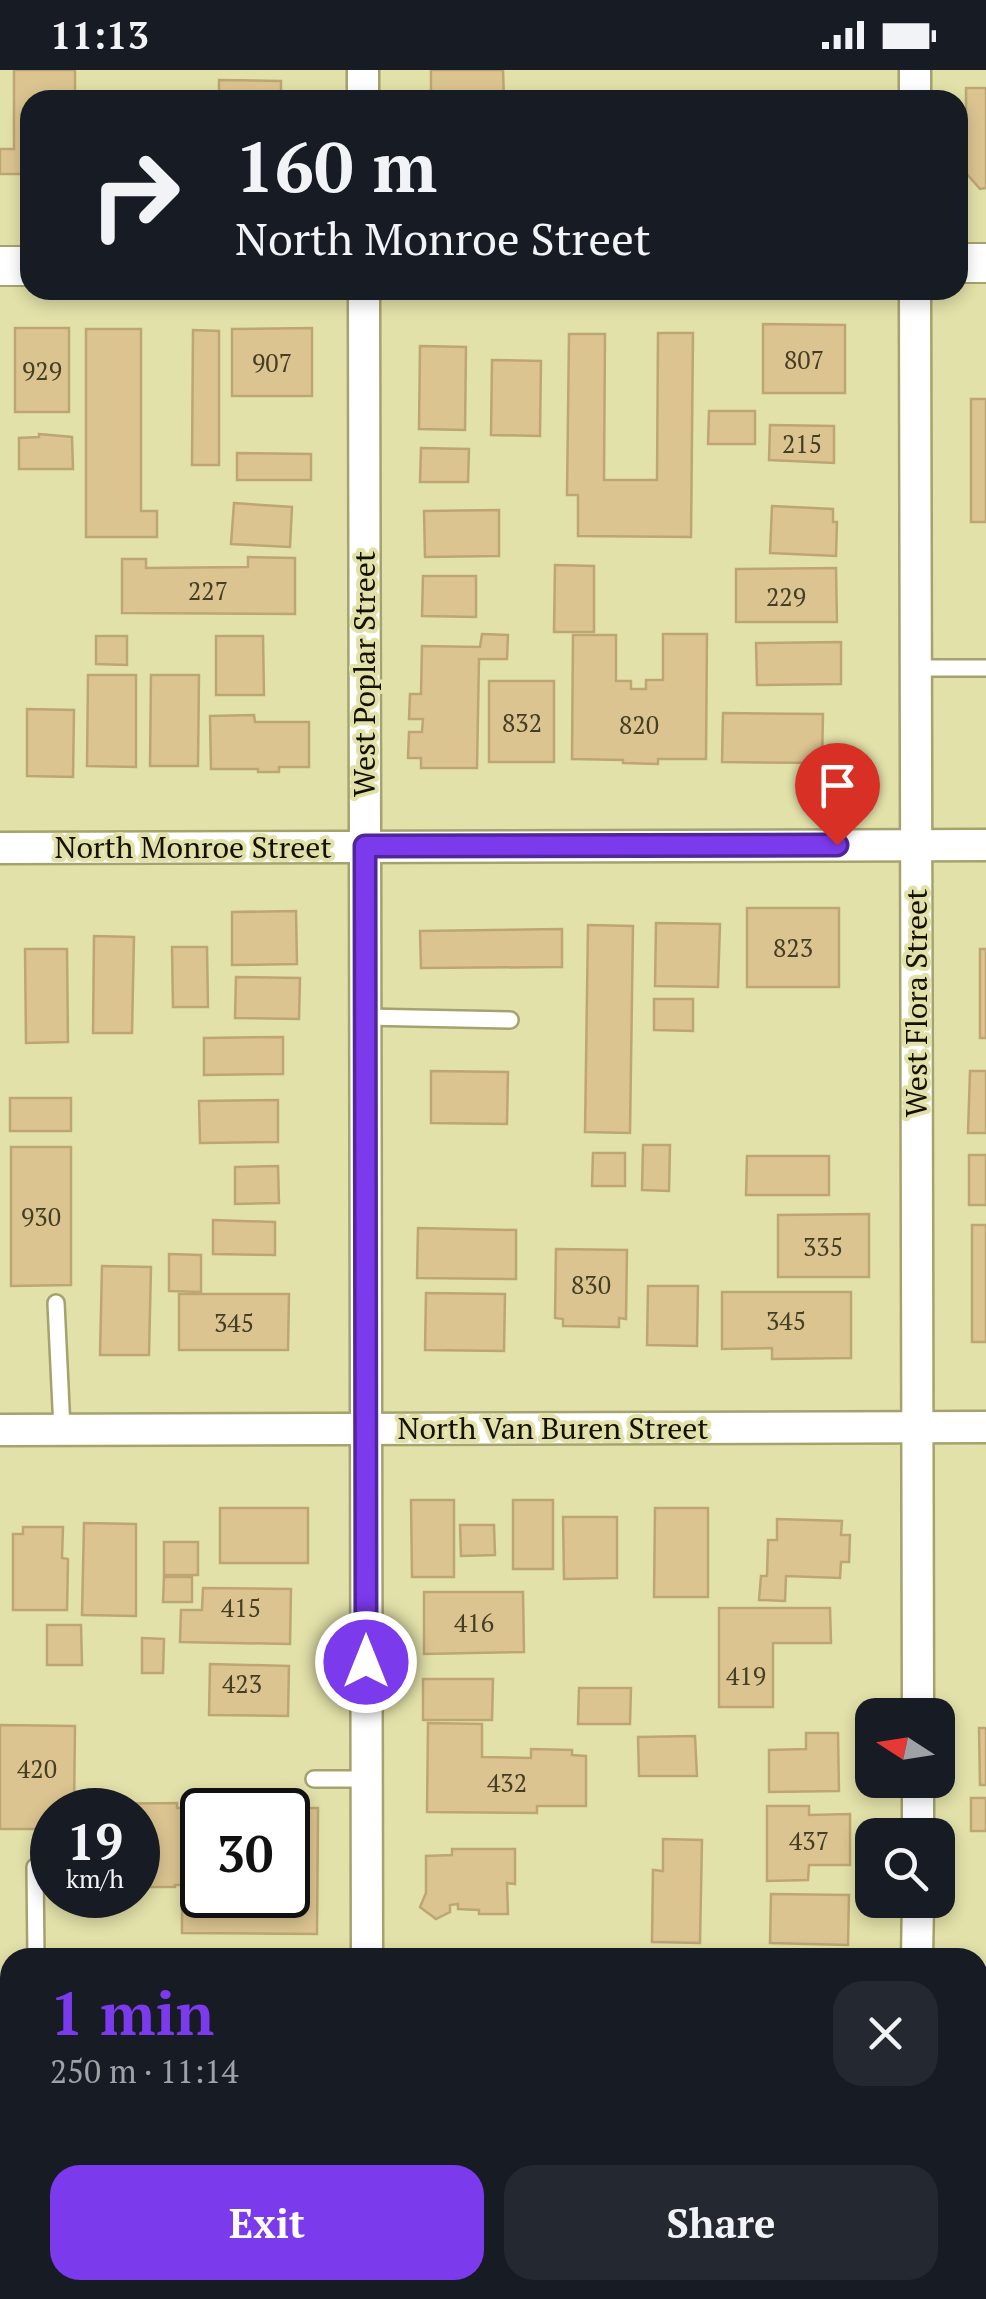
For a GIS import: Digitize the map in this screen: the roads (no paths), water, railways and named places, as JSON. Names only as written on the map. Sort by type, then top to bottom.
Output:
[{"type":"street","name":"West Poplar Street","points":[[364,300],[367,1948]]},
{"type":"street","name":"West Flora Street","points":[[915,300],[918,1698]]},
{"type":"street","name":"North Monroe Street","points":[[0,848],[986,845]]},
{"type":"street","name":"North Van Buren Street","points":[[0,1430],[986,1427]]},
{"type":"street","points":[[918,1918],[918,1948]]},
{"type":"lane","points":[[916,668],[986,668]]},
{"type":"lane","points":[[365,1017],[510,1020]]},
{"type":"lane","points":[[56,1303],[62,1429]]},
{"type":"lane","points":[[314,1780],[367,1779]]},
{"type":"lane","points":[[36,1918],[36,1948]]}]
